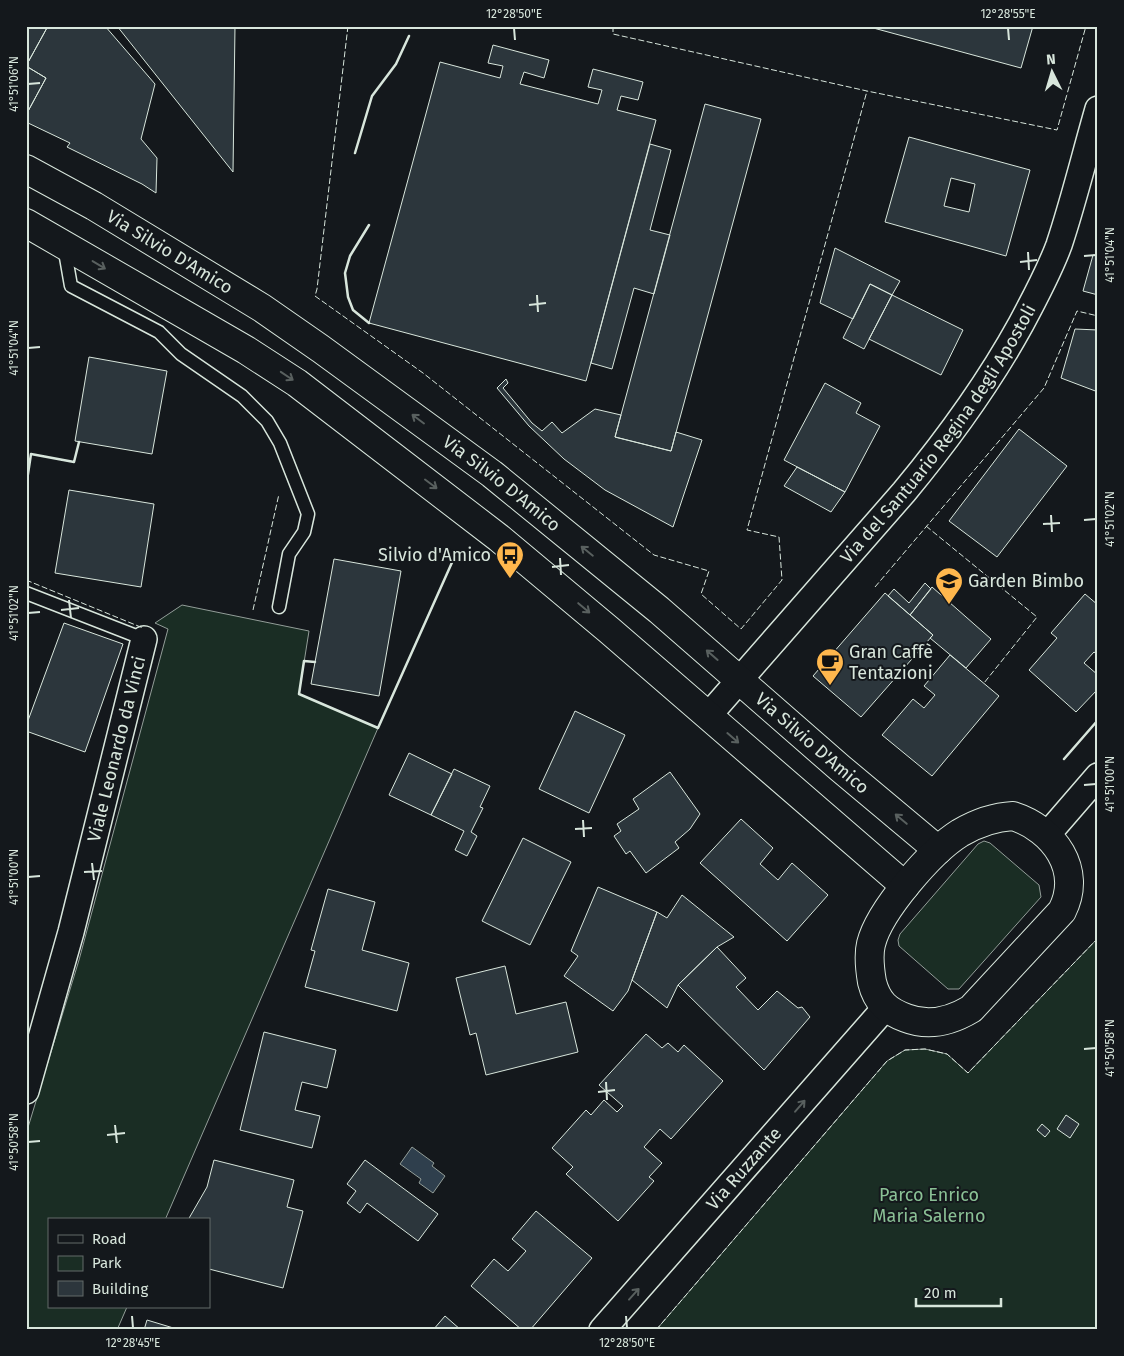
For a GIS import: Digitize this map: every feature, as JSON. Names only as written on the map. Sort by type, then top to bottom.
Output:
[{"type":"street","name":"Via del Santuario Regina degli Apostoli","points":[[708,716],[904,492],[932,459],[972,405],[1008,346],[1049,268],[1058,245],[1098,110]]},
{"type":"street","name":"Via Silvio D'Amico","points":[[26,169],[94,206],[262,308],[329,354],[492,474],[659,610],[840,768],[938,850]]},
{"type":"street","points":[[26,223],[246,350],[297,382],[499,538],[603,625],[905,886]]},
{"type":"street","name":"Viale Leonardo da Vinci","points":[[26,1091],[71,932],[144,639]]},
{"type":"street","points":[[1047,835],[1098,776]]},
{"type":"street","points":[[1013,816],[1024,820],[1034,824],[1047,835],[1060,852],[1066,864],[1069,879],[1067,902],[1062,911],[971,1010],[940,1023],[924,1023],[899,1016],[884,1008],[873,983],[869,959],[871,945],[879,923],[905,886],[938,850],[959,833],[981,822],[998,817],[1013,816]]},
{"type":"street","name":"Via Ruzzante","points":[[602,1330],[884,1008]]},
{"type":"lane","points":[[64,244],[71,286],[160,332],[181,354],[242,396],[263,417],[274,433],[308,514],[304,532],[289,554],[279,607]]},
{"type":"lane","points":[[26,593],[144,639]]},
{"type":"green space","points":[[182,605],[309,631],[299,694],[378,728],[166,1218],[48,1218],[48,1308],[127,1308],[117,1330],[26,1330],[26,1134],[79,960],[168,629],[155,623]]},
{"type":"green space","points":[[984,841],[990,843],[1039,885],[1041,897],[959,989],[948,989],[899,946],[898,940],[900,934],[978,844]]},
{"type":"green space","name":"Parco Enrico Maria Salerno","points":[[1098,938],[1098,1330],[656,1330],[887,1061],[905,1050],[925,1049],[947,1054],[968,1073]]},
{"type":"water","points":[[412,1147],[434,1163],[432,1166],[445,1176],[433,1193],[419,1183],[421,1179],[400,1164]]},
{"type":"building","points":[[26,26],[48,26],[26,66]]},
{"type":"building","points":[[48,26],[105,26],[155,84],[141,139],[157,158],[156,193],[142,184],[67,147],[70,143],[26,122],[26,115],[46,78],[26,66]]},
{"type":"building","points":[[117,26],[235,26],[233,172]]},
{"type":"building","points":[[866,26],[1033,26],[1021,68]]},
{"type":"building","points":[[493,45],[549,60],[544,78],[524,72],[520,84],[598,104],[602,90],[588,87],[593,69],[643,82],[638,100],[621,96],[617,110],[656,120],[586,381],[369,323],[440,62],[500,78],[503,66],[488,63]]},
{"type":"building","points":[[26,66],[46,78],[26,115]]},
{"type":"building","points":[[705,104],[761,119],[671,451],[615,437]]},
{"type":"building","points":[[909,137],[1030,170],[1006,256],[885,222]],"holes":[[[951,178],[975,184],[969,212],[944,206]]]},
{"type":"building","points":[[650,144],[671,150],[650,230],[670,235],[654,294],[634,288],[612,369],[591,363]]},
{"type":"building","points":[[835,248],[900,281],[892,295],[870,284],[853,319],[820,303]]},
{"type":"building","points":[[1093,255],[1098,256],[1098,295],[1083,291]]},
{"type":"building","points":[[870,284],[892,295],[864,349],[843,338]]},
{"type":"building","points":[[892,295],[963,330],[941,375],[869,339]]},
{"type":"building","points":[[1075,329],[1098,330],[1098,392],[1061,378]]},
{"type":"building","points":[[89,357],[167,371],[152,454],[75,441]]},
{"type":"building","points":[[506,379],[508,383],[503,388],[532,423],[542,431],[552,422],[562,433],[595,409],[621,415],[615,437],[671,451],[676,432],[702,440],[673,527],[605,490],[564,459],[529,426],[497,388]]},
{"type":"building","points":[[825,383],[861,403],[856,413],[880,426],[845,492],[784,460]]},
{"type":"building","points":[[1019,429],[1067,466],[997,557],[949,521]]},
{"type":"building","points":[[797,467],[845,492],[831,512],[784,486]]},
{"type":"building","points":[[69,490],[154,504],[141,587],[55,573]]},
{"type":"building","points":[[334,559],[401,571],[379,696],[311,684]]},
{"type":"building","points":[[925,583],[931,589],[910,615],[888,596],[894,589],[909,603]]},
{"type":"building","points":[[932,587],[991,639],[966,668],[930,638],[933,635],[910,615]]},
{"type":"building","points":[[885,593],[933,635],[861,717],[813,676]]},
{"type":"building","points":[[1085,594],[1098,605],[1098,655],[1094,652],[1084,663],[1098,675],[1098,689],[1076,712],[1029,670],[1057,638],[1051,633]]},
{"type":"building","points":[[64,623],[123,644],[85,752],[26,731],[26,726]]},
{"type":"building","points":[[950,655],[999,696],[932,776],[882,735],[913,699],[924,708],[935,695],[924,686]]},
{"type":"building","points":[[575,711],[625,735],[589,813],[539,789]]},
{"type":"building","points":[[409,753],[452,774],[431,815],[389,795]]},
{"type":"building","points":[[454,769],[490,786],[480,807],[483,808],[471,832],[477,836],[467,856],[455,850],[464,831],[431,815]]},
{"type":"building","points":[[670,772],[700,814],[690,829],[675,842],[679,848],[646,873],[630,851],[626,854],[614,836],[621,831],[617,824],[639,809],[633,799]]},
{"type":"building","points":[[741,819],[773,848],[760,864],[778,880],[792,863],[828,895],[787,941],[700,863]]},
{"type":"building","points":[[523,838],[571,862],[530,945],[482,921]]},
{"type":"building","points":[[598,887],[657,912],[628,991],[613,1011],[564,976],[578,956],[571,951]]},
{"type":"building","points":[[328,889],[375,902],[362,950],[409,963],[397,1011],[305,987],[315,951],[311,950]]},
{"type":"building","points":[[682,895],[734,937],[717,947],[678,985],[667,1008],[632,980],[657,912],[667,918]]},
{"type":"building","points":[[717,947],[746,978],[736,987],[758,1010],[777,991],[798,1008],[802,1007],[810,1017],[764,1070],[678,985]]},
{"type":"building","points":[[505,966],[516,1014],[566,1002],[578,1052],[486,1075],[476,1033],[470,1035],[456,978]]},
{"type":"building","points":[[264,1032],[336,1050],[327,1088],[302,1082],[295,1110],[320,1116],[312,1148],[240,1130]]},
{"type":"building","points":[[646,1034],[662,1048],[668,1043],[678,1052],[684,1045],[723,1081],[671,1139],[660,1129],[644,1147],[662,1163],[649,1177],[654,1181],[618,1221],[566,1174],[573,1167],[552,1148],[586,1110],[591,1115],[604,1100],[617,1112],[623,1106],[599,1085]]},
{"type":"building","points":[[1066,1115],[1079,1124],[1070,1138],[1057,1129]]},
{"type":"building","points":[[1042,1124],[1050,1131],[1045,1137],[1037,1130]]},
{"type":"building","points":[[214,1160],[294,1180],[287,1207],[303,1211],[283,1288],[210,1269],[210,1218],[189,1218],[207,1187]]},
{"type":"building","points":[[365,1160],[438,1214],[418,1241],[367,1203],[360,1213],[347,1203],[356,1191],[347,1184]]},
{"type":"building","points":[[536,1211],[592,1258],[530,1330],[522,1330],[471,1286],[494,1259],[508,1271],[526,1251],[512,1239]]},
{"type":"building","points":[[445,1316],[461,1330],[433,1330]]},
{"type":"building","points":[[147,1320],[180,1330],[144,1330]]},
{"type":"fence","points":[[348,26],[315,296],[423,373],[654,555],[709,571],[701,594],[741,629],[782,580],[779,537],[747,530],[867,91]]},
{"type":"fence","points":[[613,26],[613,34],[867,91],[1057,130],[1086,26]]},
{"type":"fence","points":[[875,587],[1044,388],[1077,311],[1098,316]]},
{"type":"fence","points":[[253,610],[279,494]]},
{"type":"fence","points":[[926,526],[1037,617],[984,683]]},
{"type":"fence","points":[[26,580],[143,628]]},
{"type":"fence","points":[[656,1330],[887,1061],[905,1050],[925,1049],[947,1054],[968,1073],[1098,938]]},
{"type":"wall","points":[[355,153],[372,96],[396,64],[409,36]]},
{"type":"wall","points":[[369,225],[350,256],[345,273],[348,297],[353,310],[369,323]]},
{"type":"wall","points":[[26,487],[31,454],[74,462],[79,442]]},
{"type":"wall","points":[[315,662],[304,661],[299,694],[378,728],[454,558]]},
{"type":"wall","points":[[1064,759],[1098,720]]},
{"type":"place","name":"Silvio d'Amico","points":[[510,579]]},
{"type":"place","name":"Garden Bimbo","points":[[949,605]]},
{"type":"place","name":"Gran Caffè Tentazioni","points":[[830,686]]}]
